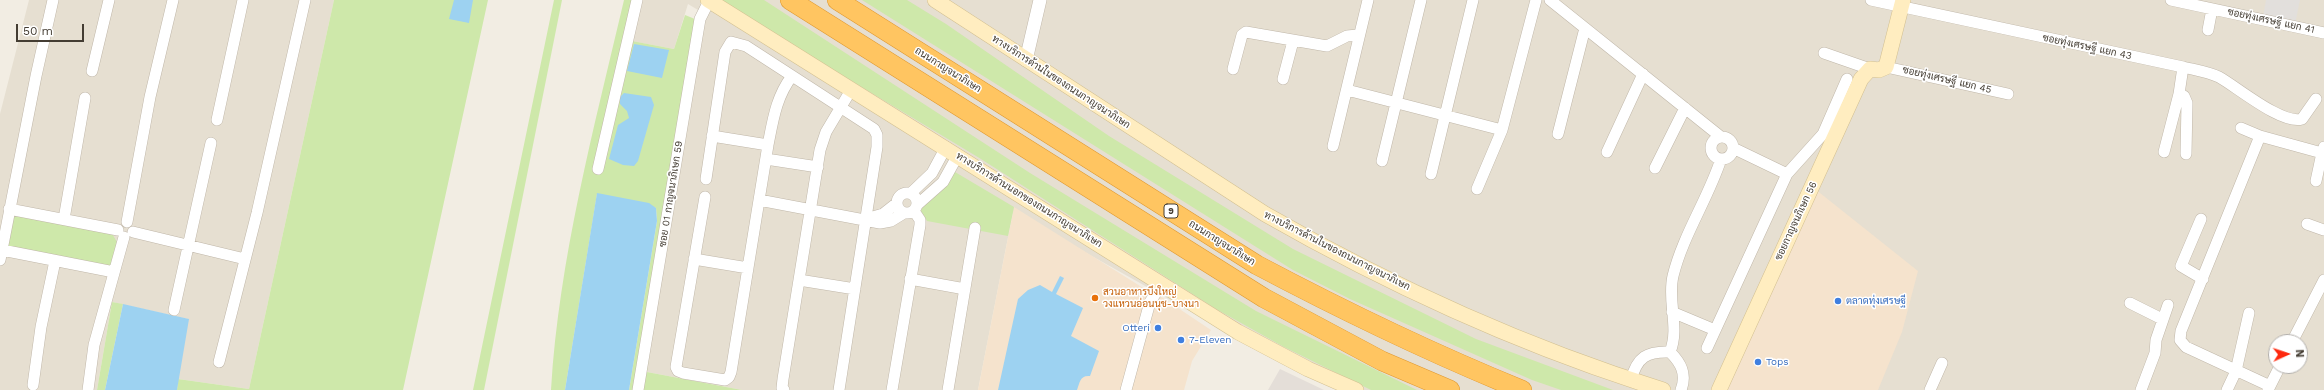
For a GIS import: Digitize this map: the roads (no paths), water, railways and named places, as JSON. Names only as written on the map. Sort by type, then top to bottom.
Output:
[{"type":"highway","name":"9","points":[[790,0],[1264,298],[1382,361],[1450,390]]},
{"type":"highway","name":"ถนนกาญจนาภิเษก","points":[[837,0],[1257,265],[1327,302],[1443,358],[1522,390]]},
{"type":"main road","name":"ทางบริการด้านนอกของถนนกาญจนาภิเษก","points":[[708,0],[851,90],[952,151],[1161,285],[1238,332],[1308,369],[1356,390]]},
{"type":"main road","name":"ทางบริการด้านในของถนนกาญจนาภิเษก","points":[[941,2],[1026,60],[1265,214],[1300,234],[1456,311],[1573,360],[1663,390]]},
{"type":"main road","points":[[1870,70],[1879,70],[1886,67],[1902,4]]},
{"type":"main road","name":"ซอยกาญจนภิเษก 56","points":[[1719,390],[1861,79],[1870,70]]},
{"type":"street","points":[[53,0],[9,209],[1,255],[55,261],[114,272]]},
{"type":"street","points":[[92,71],[109,0]]},
{"type":"street","points":[[88,390],[94,345],[102,309],[125,233],[121,224],[127,222],[150,97],[173,0]]},
{"type":"street","points":[[217,120],[243,0]]},
{"type":"street","points":[[219,362],[257,213],[304,0]]},
{"type":"street","points":[[598,169],[637,0]]},
{"type":"street","name":"ซอย 01 กาญจนาภิเษก 59","points":[[638,390],[700,19],[708,0]]},
{"type":"street","points":[[1026,60],[1040,0]]},
{"type":"street","points":[[1333,146],[1347,90],[1358,35],[1368,0]]},
{"type":"street","points":[[1382,161],[1421,0]]},
{"type":"street","points":[[1431,174],[1473,0]]},
{"type":"street","points":[[1477,189],[1502,130],[1536,0]]},
{"type":"street","points":[[1550,0],[1721,137],[1730,141],[1733,148],[1787,174]]},
{"type":"street","name":"ซอยทุ่งเศรษฐี แยก 43","points":[[1871,0],[1902,4],[2213,75],[2264,107],[2293,119],[2302,119],[2316,99]]},
{"type":"street","name":"ซอยทุ่งเศรษฐี แยก 41","points":[[2171,0],[2324,33]]},
{"type":"street","points":[[2208,30],[2212,9]]},
{"type":"street","points":[[1558,134],[1585,28]]},
{"type":"street","points":[[1233,69],[1244,33],[1249,32],[1327,46],[1347,36],[1358,35]]},
{"type":"street","points":[[1284,79],[1293,41]]},
{"type":"street","points":[[706,179],[725,52],[731,42],[746,46],[874,129],[877,135],[866,219],[839,390]]},
{"type":"street","points":[[1824,53],[1870,70]]},
{"type":"street","name":"ซอยทุ่งเศรษฐี แยก 45","points":[[1886,67],[2008,94]]},
{"type":"street","points":[[2164,152],[2179,94],[2183,67]]},
{"type":"street","points":[[1607,152],[1644,74]]},
{"type":"street","points":[[705,197],[676,367],[678,371],[683,373],[725,380],[729,377],[731,372],[768,146],[778,98],[792,76]]},
{"type":"street","points":[[1707,348],[1787,174],[1823,134],[1847,79]]},
{"type":"street","points":[[784,390],[782,383],[818,167],[826,132],[851,90]]},
{"type":"street","points":[[1347,90],[1502,130]]},
{"type":"street","points":[[2179,94],[2184,96],[2187,103],[2186,154]]},
{"type":"street","points":[[64,219],[85,98]]},
{"type":"street","points":[[1655,168],[1686,108]]},
{"type":"street","points":[[2241,128],[2260,136],[2323,150],[2316,181]]},
{"type":"street","points":[[712,136],[768,146]]},
{"type":"street","points":[[2260,136],[2181,331],[2180,340],[2186,347],[2269,388],[2276,374]]},
{"type":"street","points":[[1721,137],[1715,139],[1712,146],[1714,154],[1721,159]]},
{"type":"street","points":[[174,310],[190,244],[211,143]]},
{"type":"street","points":[[1721,159],[1728,157],[1733,148]]},
{"type":"street","points":[[866,219],[884,214],[897,203],[902,194],[911,193],[932,174],[952,151]]},
{"type":"street","points":[[759,200],[866,219],[880,223],[891,221],[912,210],[943,182],[952,151]]},
{"type":"street","points":[[766,158],[818,167]]},
{"type":"street","points":[[1670,352],[1674,344],[1670,299],[1673,276],[1681,252],[1713,184],[1721,159]]},
{"type":"street","points":[[911,193],[916,198],[912,210]]},
{"type":"street","points":[[892,390],[920,220],[912,210],[899,209],[897,203]]},
{"type":"street","points":[[9,209],[64,219],[125,233],[190,244],[245,258]]},
{"type":"street","points":[[2201,219],[2182,266],[2203,279]]},
{"type":"street","points":[[2307,224],[2324,230]]},
{"type":"street","points":[[948,390],[975,228]]},
{"type":"street","points":[[694,259],[748,268]]},
{"type":"street","points":[[33,385],[41,327],[55,261]]},
{"type":"street","points":[[910,279],[965,289]]},
{"type":"street","points":[[799,280],[855,288]]},
{"type":"street","points":[[2296,334],[2324,280]]},
{"type":"street","points":[[1126,390],[1150,302],[1161,285]]},
{"type":"street","points":[[2130,303],[2162,319]]},
{"type":"street","points":[[2141,390],[2154,353],[2162,319],[2168,305]]},
{"type":"street","points":[[1672,312],[1715,330]]},
{"type":"street","points":[[2227,390],[2236,371],[2249,313]]},
{"type":"street","points":[[1631,380],[1633,370],[1644,356],[1657,351],[1670,352],[1680,362],[1683,373],[1681,390]]},
{"type":"street","points":[[1930,390],[1942,363]]},
{"type":"water","points":[[454,0],[473,0],[469,23],[449,19]]},
{"type":"water","points":[[634,44],[669,50],[662,78],[627,71]]},
{"type":"water","points":[[624,93],[651,97],[654,105],[638,161],[634,166],[623,165],[609,159],[618,125],[629,118],[627,111],[620,104],[620,97]]},
{"type":"water","points":[[597,193],[649,203],[656,208],[657,221],[629,390],[565,390]]},
{"type":"water","points":[[1060,276],[1064,278],[1056,294],[1083,308],[1071,336],[1099,351],[1090,376],[1082,378],[1077,390],[998,390],[1018,299],[1028,290],[1040,285],[1052,292]]},
{"type":"water","points":[[123,304],[189,319],[177,390],[105,390]]},
{"type":"place","name":"สวนอาหารบึงใหญ่ วงแหวนอ่อนนุช-บางนา","points":[[1095,298]]},
{"type":"place","name":"ตลาดทุ่งเศรษฐี","points":[[1838,301]]},
{"type":"place","name":"Otteri","points":[[1158,328]]},
{"type":"place","name":"7-Eleven","points":[[1181,340]]},
{"type":"place","name":"Tops","points":[[1758,362]]}]
